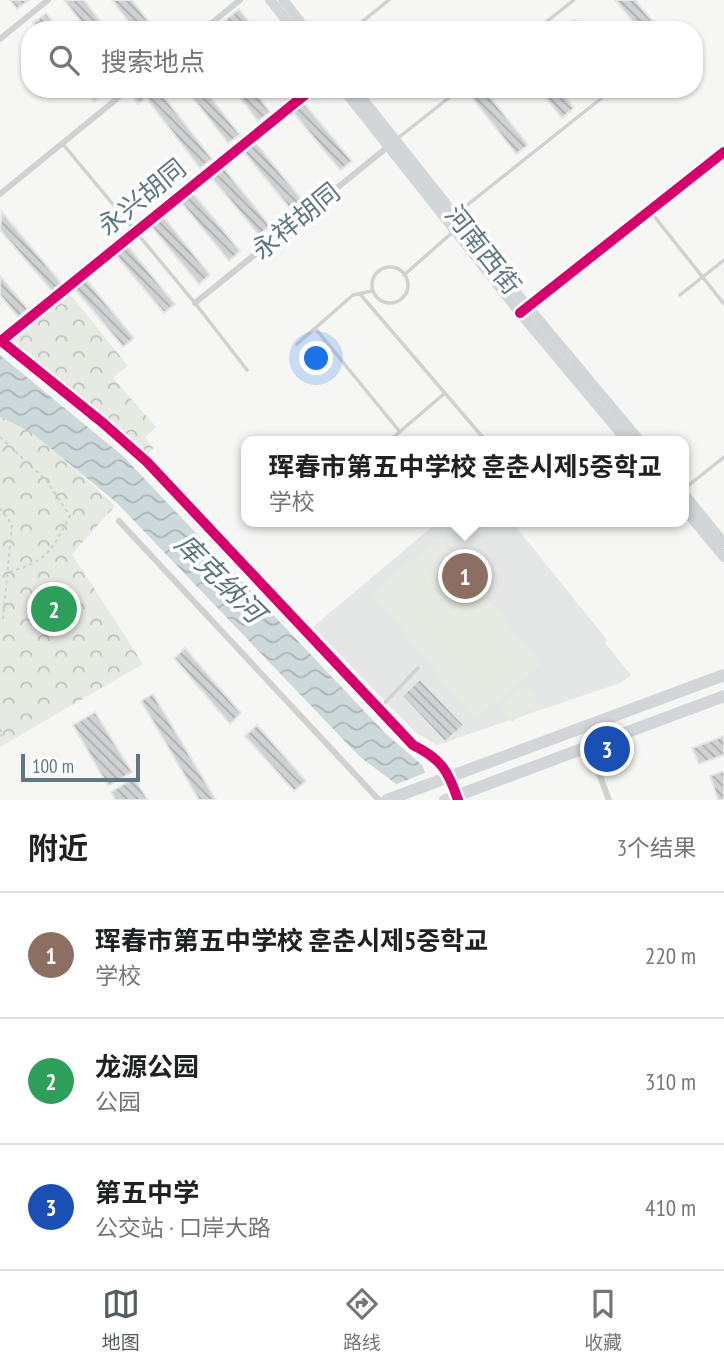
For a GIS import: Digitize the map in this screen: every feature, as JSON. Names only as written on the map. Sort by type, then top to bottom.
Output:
[{"type":"highway","points":[[390,799],[724,675]]},
{"type":"highway","points":[[452,799],[724,696]]},
{"type":"main road","points":[[270,0],[287,21]]},
{"type":"main road","points":[[283,0],[300,21]]},
{"type":"main road","name":"河南西街","points":[[351,98],[456,215],[524,310],[623,436]]},
{"type":"main road","name":"河南西街","points":[[361,98],[455,230],[636,436]]},
{"type":"main road","points":[[689,500],[724,543]]},
{"type":"main road","points":[[689,515],[724,557]]},
{"type":"street","points":[[22,21],[48,0]]},
{"type":"street","points":[[214,21],[240,0]]},
{"type":"street","points":[[0,39],[21,22]]},
{"type":"street","points":[[0,194],[118,98]]},
{"type":"street","name":"永兴胡同","points":[[1,340],[301,98]]},
{"type":"street","name":"永祥胡同","points":[[195,303],[393,142]]},
{"type":"street","points":[[524,310],[724,152]]},
{"type":"street","points":[[1,340],[147,462],[412,744],[439,760],[452,799]]},
{"type":"street","points":[[119,521],[379,800]]},
{"type":"street","points":[[589,747],[609,800]]},
{"type":"lane","points":[[363,21],[389,0]]},
{"type":"lane","points":[[547,21],[574,0]]},
{"type":"lane","points":[[393,142],[449,98]]},
{"type":"lane","points":[[456,215],[602,98]]},
{"type":"lane","points":[[62,143],[247,370]]},
{"type":"lane","points":[[650,211],[724,304]]},
{"type":"lane","points":[[404,275],[455,230]]},
{"type":"lane","points":[[680,295],[724,260]]},
{"type":"lane","points":[[391,267],[404,275],[408,288],[397,302],[386,303],[372,291],[373,279],[380,270],[391,267]]},
{"type":"lane","points":[[297,344],[353,295],[372,291]]},
{"type":"lane","points":[[360,293],[482,436]]},
{"type":"lane","points":[[315,328],[400,432]]},
{"type":"lane","points":[[395,436],[445,394]]},
{"type":"lane","points":[[689,485],[724,457]]},
{"type":"lane","points":[[379,709],[418,668]]},
{"type":"path","points":[[0,437],[46,480],[70,516],[51,550],[35,564],[6,573]]},
{"type":"path","points":[[0,508],[12,525],[3,620]]},
{"type":"path","points":[[0,729],[3,734],[0,736]]},
{"type":"shaded area","points":[[432,527],[516,527],[607,640],[605,643],[631,675],[620,683],[437,745],[415,732],[313,627]]},
{"type":"green space","points":[[71,295],[128,366],[113,378],[156,427],[145,437],[153,448],[146,456],[9,343]]},
{"type":"green space","points":[[0,399],[115,506],[72,554],[143,664],[0,747]]},
{"type":"green space","points":[[439,539],[541,665],[474,719],[372,592]]},
{"type":"green space","points":[[526,685],[538,701],[512,722],[500,706]]},
{"type":"water","name":"库克纳河","points":[[0,355],[123,456],[385,733],[422,765],[436,800],[401,800],[395,783],[360,757],[117,503],[31,432],[0,417]]},
{"type":"pier","points":[[430,771],[439,800],[397,800],[392,786]]},
{"type":"building","points":[[10,0],[29,0],[17,9]]},
{"type":"building","points":[[64,0],[84,0],[100,21],[80,21]]},
{"type":"building","points":[[112,0],[132,0],[148,21],[128,21]]},
{"type":"building","points":[[615,0],[635,0],[652,21],[632,21]]},
{"type":"building","points":[[239,9],[248,21],[224,21]]},
{"type":"building","points":[[46,13],[52,21],[36,21]]},
{"type":"building","points":[[134,98],[146,98],[138,104]]},
{"type":"building","points":[[146,98],[165,98],[212,159],[200,168]]},
{"type":"building","points":[[193,98],[211,98],[240,135],[228,143]]},
{"type":"building","points":[[240,98],[260,98],[270,112],[258,121]]},
{"type":"building","points":[[472,98],[491,98],[528,145],[516,154]]},
{"type":"building","points":[[546,98],[566,98],[574,108],[562,118]]},
{"type":"building","points":[[303,102],[352,161],[340,170],[292,111]]},
{"type":"building","points":[[255,142],[304,202],[292,211],[244,152]]},
{"type":"building","points":[[222,166],[270,226],[259,235],[210,176]]},
{"type":"building","points":[[192,192],[240,251],[229,261],[180,201]]},
{"type":"building","points":[[2,212],[61,283],[52,291],[0,230]]},
{"type":"building","points":[[162,215],[210,275],[199,284],[150,225]]},
{"type":"building","points":[[127,245],[175,304],[164,313],[115,254]]},
{"type":"building","points":[[0,276],[28,309],[18,317],[0,295]]},
{"type":"building","points":[[85,278],[134,338],[123,347],[74,288]]},
{"type":"building","points":[[185,648],[241,713],[230,724],[174,658]]},
{"type":"building","points":[[420,679],[464,725],[445,742],[402,696]]},
{"type":"building","points":[[153,694],[216,800],[199,800],[141,701]]},
{"type":"building","points":[[95,712],[132,772],[108,786],[73,725]]},
{"type":"building","points":[[257,725],[306,781],[294,791],[245,736]]},
{"type":"building","points":[[724,736],[724,755],[699,764],[692,748]]},
{"type":"building","points":[[724,771],[724,800],[718,800],[710,776]]},
{"type":"building","points":[[134,778],[148,800],[116,800],[111,792]]},
{"type":"cycle path","points":[[1,341],[301,98]]},
{"type":"cycle path","points":[[520,313],[724,152]]},
{"type":"cycle path","points":[[0,340],[147,462],[413,745],[437,761],[447,773],[458,800]]},
{"type":"place","name":"珲春市第五中学校 훈춘시제5중학교","points":[[465,576]]},
{"type":"place","name":"龙源公园","points":[[54,609]]},
{"type":"place","name":"第五中学","points":[[607,749]]}]
